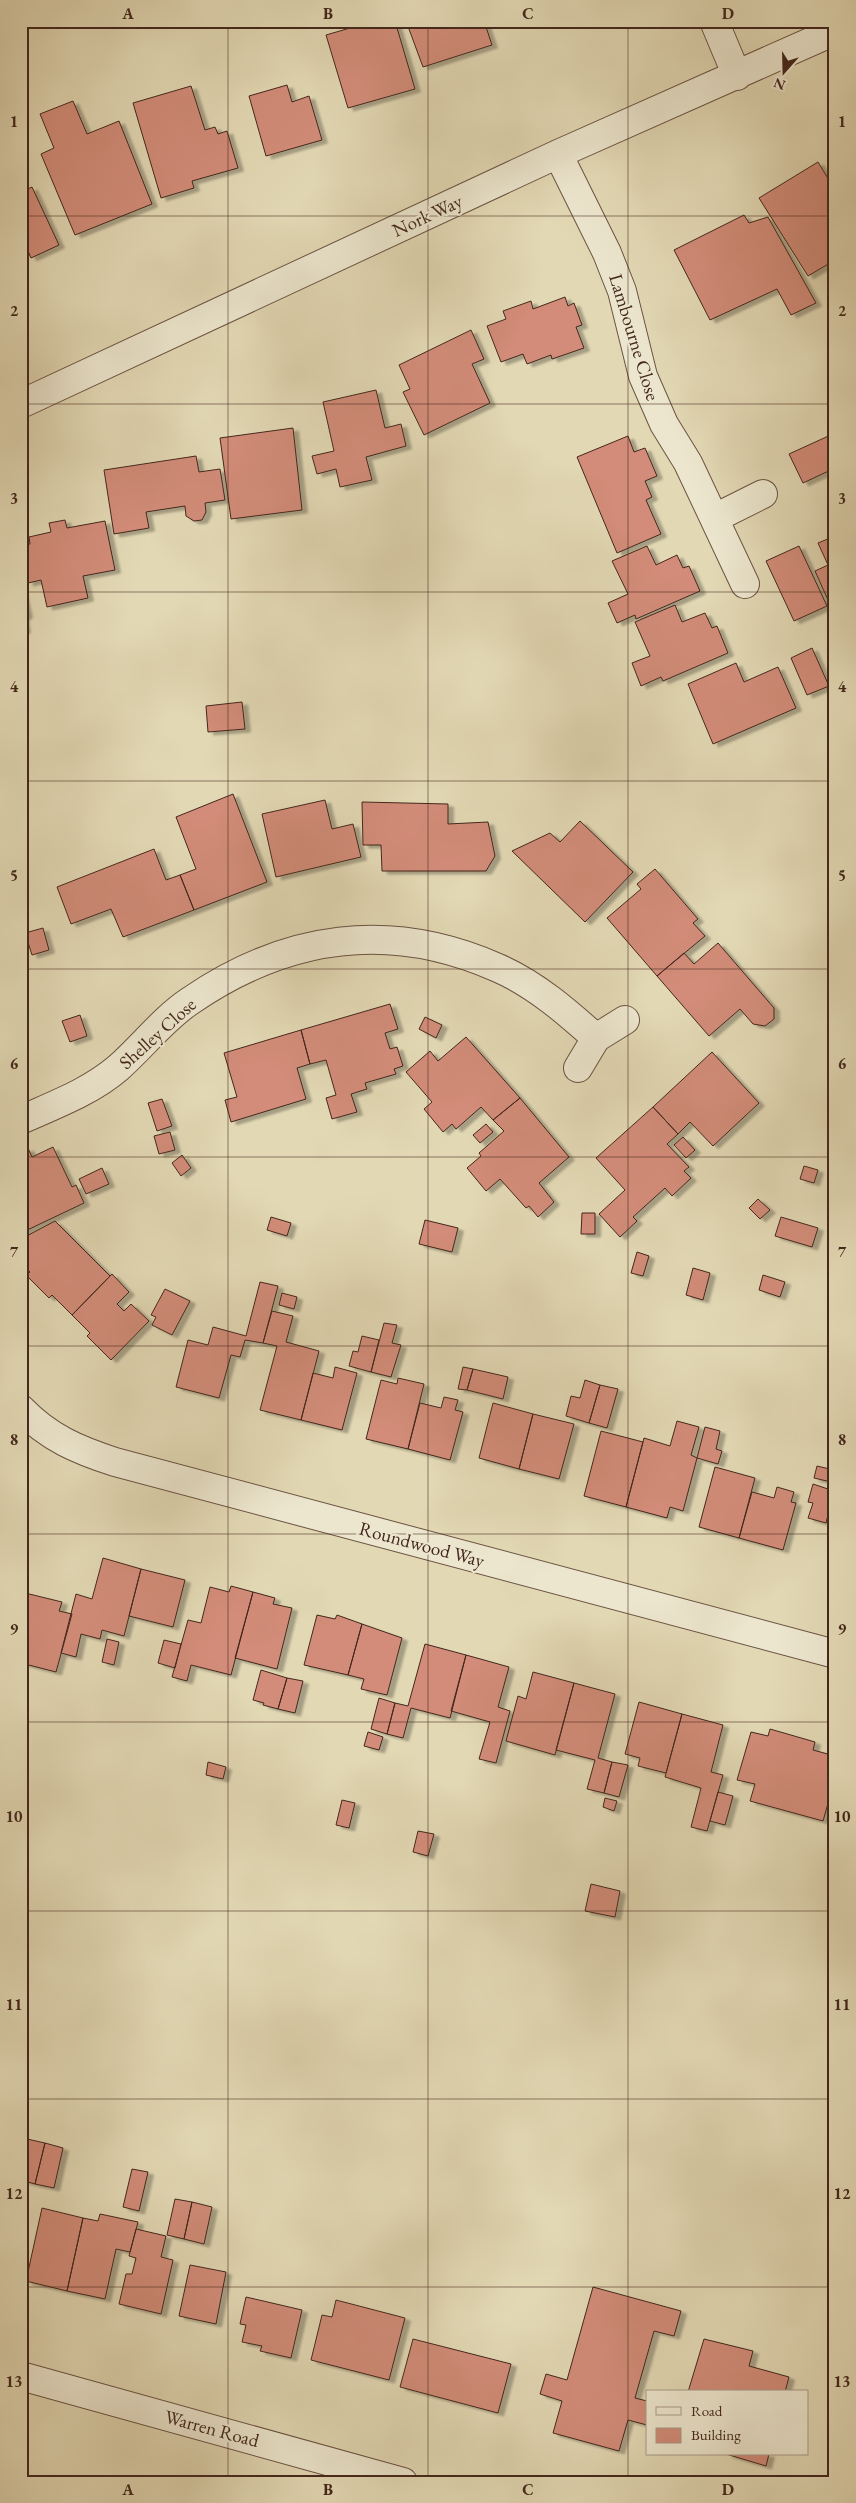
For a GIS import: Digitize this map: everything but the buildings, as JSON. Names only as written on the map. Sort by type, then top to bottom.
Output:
[{"type":"street","points":[[714,21],[736,76]]},
{"type":"street","name":"Nork Way","points":[[21,404],[558,154],[835,31]]},
{"type":"street","name":"Lambourne Close","points":[[558,154],[607,253],[622,291],[646,384],[664,424],[688,462],[745,584]]},
{"type":"street","points":[[715,518],[763,494]]},
{"type":"street","name":"Shelley Close","points":[[21,1120],[85,1091],[117,1070],[188,1002],[246,968],[307,946],[373,938],[442,947],[499,968],[557,1004],[596,1038]]},
{"type":"street","points":[[578,1068],[596,1038],[625,1020]]},
{"type":"street","name":"Roundwood Way","points":[[21,1409],[34,1423],[77,1450],[116,1462],[835,1654]]},
{"type":"street","name":"Warren Road","points":[[21,2376],[320,2470],[403,2482]]}]
